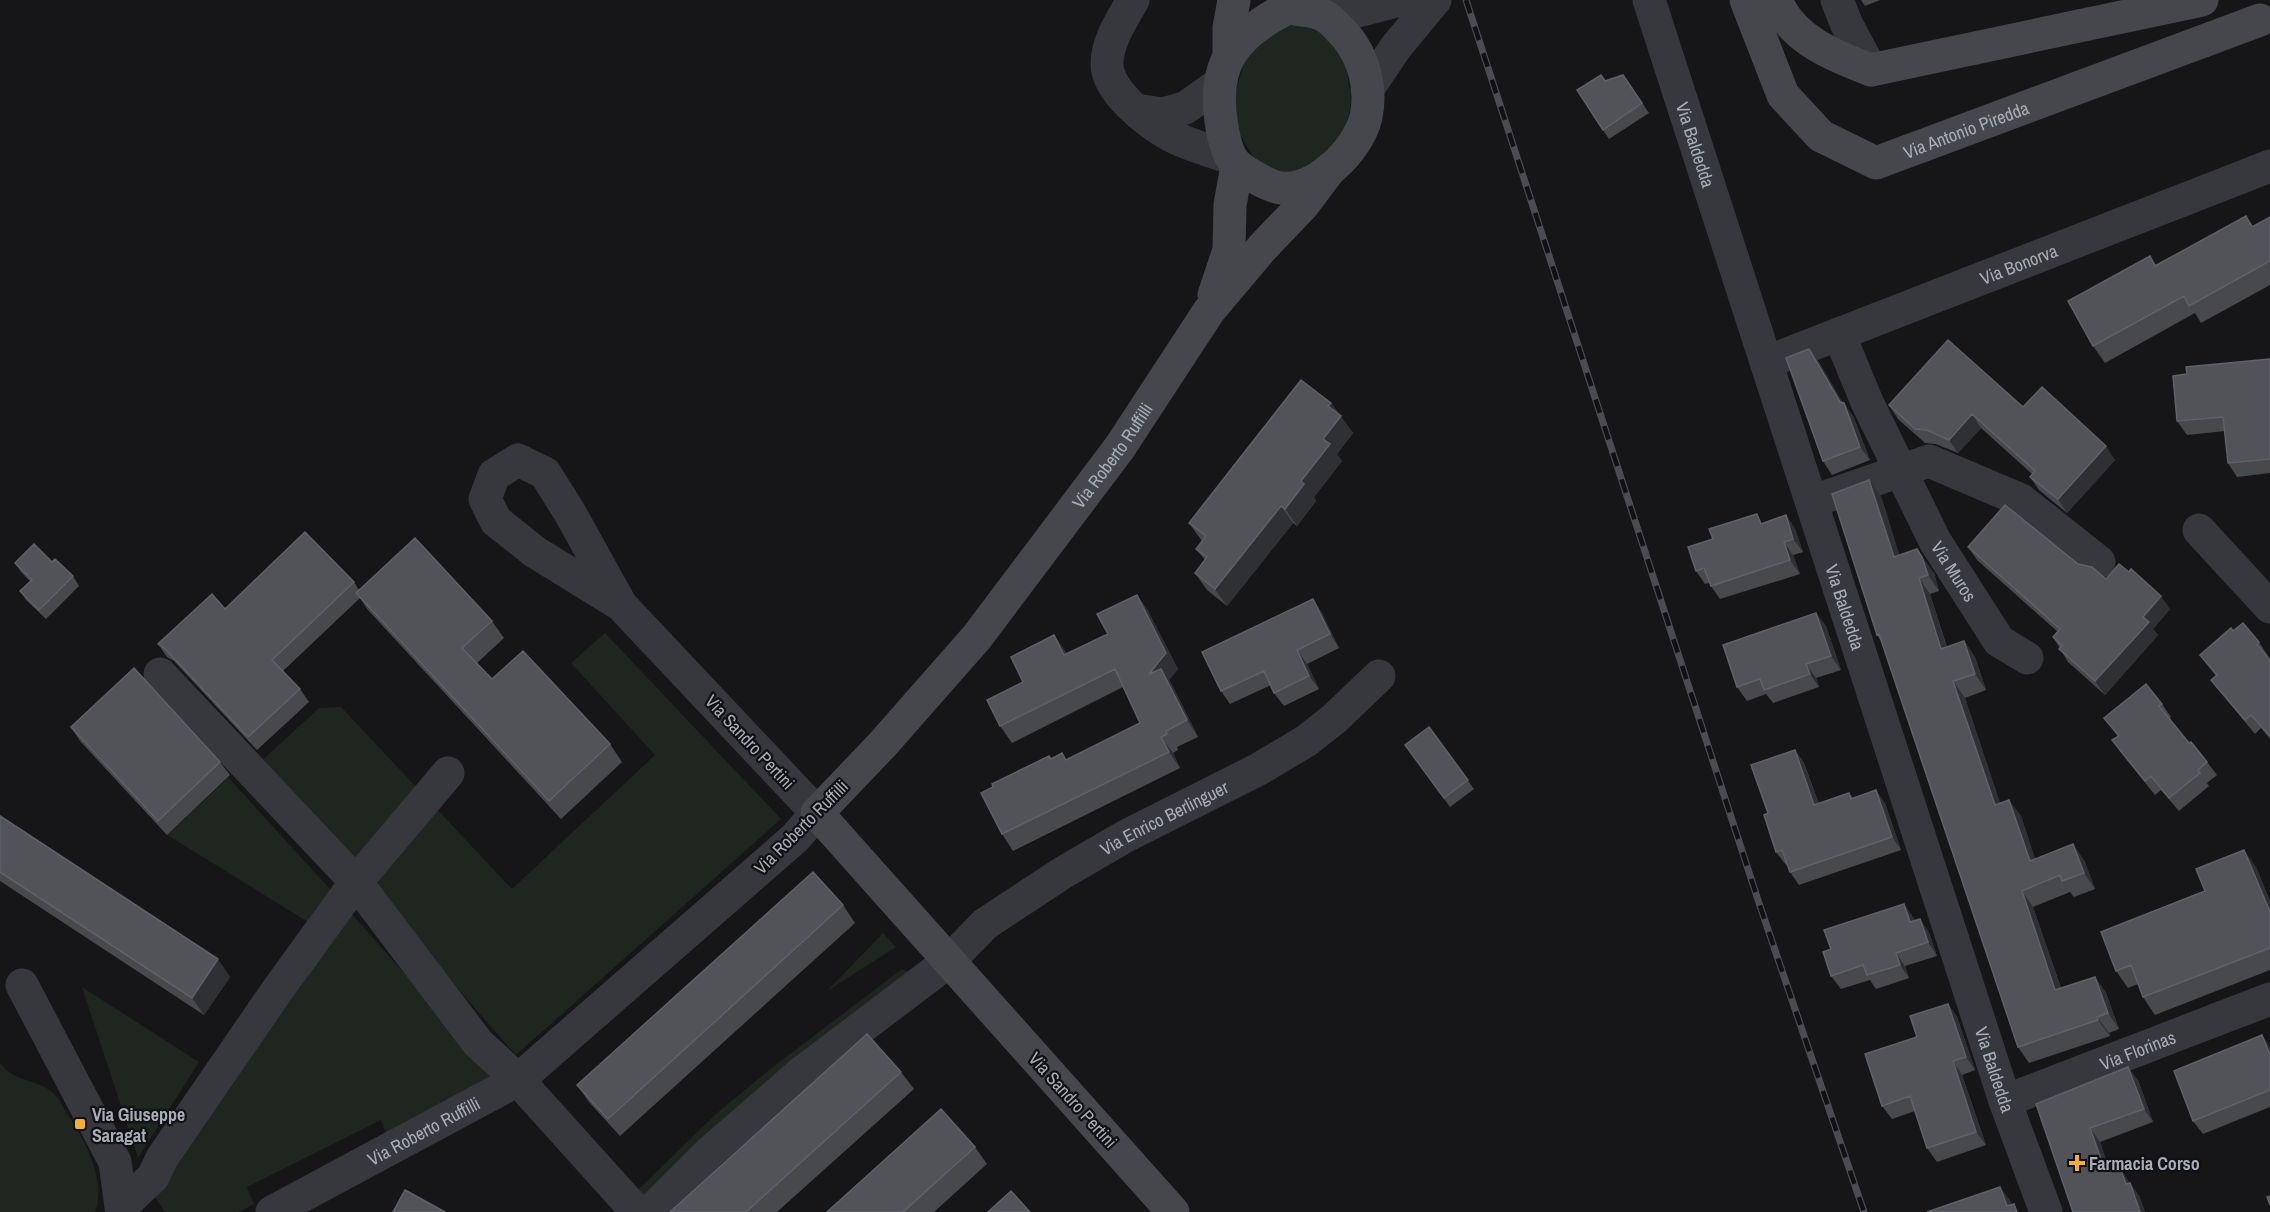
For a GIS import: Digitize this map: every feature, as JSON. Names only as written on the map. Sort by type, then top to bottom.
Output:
[{"type":"street","points":[[1132,0],[1111,40],[1107,66],[1116,91],[1136,110],[1170,135],[1234,162],[1254,176],[1280,188],[1304,185],[1330,170],[1348,153],[1366,116],[1365,69],[1357,50],[1326,16]]},
{"type":"street","points":[[1234,0],[1218,104],[1223,131],[1234,162]]},
{"type":"street","points":[[1136,110],[1163,114],[1185,108],[1224,70],[1246,33],[1285,4],[1326,16],[1346,14],[1400,0]]},
{"type":"street","points":[[1367,90],[1396,48],[1435,0]]},
{"type":"street","name":"Via Antonio Piredda","points":[[1746,0],[1784,95],[1821,136],[1876,163],[2261,17]]},
{"type":"street","points":[[1776,0],[1799,33],[1837,57],[1870,70],[2202,0]]},
{"type":"street","points":[[1837,0],[1846,25],[1870,70]]},
{"type":"street","name":"Via Baldedda","points":[[1647,8],[1767,362],[2005,1101],[2046,1212]]},
{"type":"street","name":"Via Roberto Ruffilli","points":[[1209,311],[1229,249],[1234,162]]},
{"type":"street","name":"Via Bonorva","points":[[1767,362],[2270,166]]},
{"type":"street","name":"Via Roberto Ruffilli","points":[[272,1212],[518,1080],[795,838],[882,746],[977,637],[1120,447],[1209,311],[1262,248],[1303,206],[1330,170]]},
{"type":"street","name":"Via Muros","points":[[1839,334],[1867,402],[1935,541],[1999,641],[2027,658]]},
{"type":"street","points":[[1812,502],[1900,469],[1929,461],[2021,500],[2099,562]]},
{"type":"street","points":[[2199,530],[2270,607]]},
{"type":"street","name":"Via Sandro Pertini","points":[[621,605],[817,813],[1173,1212]]},
{"type":"street","points":[[160,674],[356,882],[478,1043],[518,1080],[637,1212]]},
{"type":"street","name":"Via Enrico Berlinguer","points":[[949,961],[986,924],[1064,872],[1126,836],[1259,769],[1306,741],[1334,719],[1379,676]]},
{"type":"street","points":[[122,1210],[153,1177],[162,1158],[222,1070],[356,882],[448,773]]},
{"type":"street","points":[[650,1212],[710,1154],[800,1074],[949,961]]},
{"type":"street","points":[[22,985],[115,1162],[122,1210]]},
{"type":"street","name":"Via Florinas","points":[[2005,1101],[2270,999]]},
{"type":"shaded area","points":[[1296,24],[1325,34],[1345,58],[1351,100],[1349,115],[1341,139],[1321,162],[1296,172],[1274,172],[1255,160],[1238,131],[1233,99],[1246,58],[1274,30]]},
{"type":"shaded area","points":[[605,633],[781,819],[516,1055],[370,889],[432,804],[512,889],[655,755],[571,663]]},
{"type":"shaded area","points":[[341,707],[421,792],[358,877],[257,765],[319,708]]},
{"type":"shaded area","points":[[227,776],[340,900],[313,925],[167,835],[224,782]]},
{"type":"shaded area","points":[[350,912],[496,1077],[386,1134],[381,1120],[247,1187],[254,1204],[239,1212],[165,1212],[153,1194]]},
{"type":"shaded area","points":[[883,933],[896,947],[827,991]]},
{"type":"shaded area","points":[[902,969],[914,974],[647,1201],[638,1190],[717,1113],[769,1070]]},
{"type":"shaded area","points":[[82,987],[199,1062],[138,1158]]},
{"type":"shaded area","points":[[0,1063],[10,1073],[51,1091],[60,1102],[92,1159],[98,1186],[95,1212],[0,1212]]},
{"type":"building","points":[[1601,75],[1605,81],[1623,75],[1642,103],[1603,130],[1577,90]]},
{"type":"building","points":[[2246,216],[2252,227],[2270,217],[2270,261],[2189,306],[2184,296],[2093,346],[2068,301],[2150,256],[2155,266]]},
{"type":"building","points":[[1948,340],[2023,407],[2042,387],[2106,446],[2058,499],[2030,477],[2035,471],[1972,414],[1949,440],[1927,430],[1915,429],[1889,405]]},
{"type":"building","points":[[1809,349],[1840,402],[1844,403],[1860,447],[1823,461],[1786,358]]},
{"type":"building","points":[[2270,359],[2270,459],[2228,463],[2223,417],[2177,421],[2173,376],[2187,374],[2186,367]]},
{"type":"building","points":[[1301,380],[1331,403],[1328,406],[1341,416],[1323,439],[1330,444],[1301,481],[1304,484],[1285,509],[1281,506],[1215,589],[1195,573],[1207,557],[1196,549],[1206,536],[1189,523]]},
{"type":"building","points":[[1869,480],[1894,557],[1917,549],[1922,557],[1928,575],[1919,578],[1941,649],[1964,641],[1975,674],[1953,681],[1995,805],[2009,800],[2030,861],[2073,844],[2084,873],[2062,881],[2060,875],[2022,891],[2055,990],[2095,977],[2108,1013],[2097,1017],[2098,1020],[2018,1047],[1879,634],[1877,635],[1832,494]]},
{"type":"building","points":[[2005,505],[2078,564],[2092,567],[2106,579],[2119,564],[2129,572],[2131,569],[2161,596],[2143,617],[2149,622],[2095,681],[2059,649],[2062,646],[2053,637],[2060,629],[1968,547]]},
{"type":"building","points":[[1757,514],[1761,524],[1786,515],[1793,539],[1784,542],[1790,560],[1711,586],[1704,568],[1696,571],[1688,547],[1713,539],[1709,529]]},
{"type":"building","points":[[305,532],[354,582],[272,660],[300,689],[248,737],[158,644],[212,594],[225,609]]},
{"type":"building","points":[[415,538],[492,621],[462,648],[492,679],[523,651],[610,744],[549,801],[356,593]]},
{"type":"building","points":[[34,544],[52,562],[55,559],[73,576],[39,610],[20,591],[32,580],[15,563]]},
{"type":"building","points":[[1137,595],[1166,653],[1149,674],[1161,669],[1187,720],[1166,731],[1167,734],[1161,737],[1169,752],[1002,834],[981,793],[993,787],[992,784],[1049,756],[1051,759],[1062,753],[1066,760],[1140,723],[1115,669],[1000,726],[987,700],[1023,682],[1011,657],[1054,635],[1064,655],[1108,634],[1097,614]]},
{"type":"building","points":[[1313,599],[1330,634],[1297,650],[1309,676],[1274,693],[1264,671],[1221,691],[1202,652]]},
{"type":"building","points":[[1816,613],[1831,656],[1806,664],[1810,674],[1764,690],[1760,679],[1737,687],[1723,645]]},
{"type":"building","points":[[2243,623],[2270,660],[2270,736],[2251,715],[2245,720],[2211,680],[2217,675],[2200,655],[2231,628],[2233,631]]},
{"type":"building","points":[[134,668],[220,762],[158,821],[71,727]]},
{"type":"building","points":[[2146,684],[2162,704],[2159,706],[2207,762],[2198,770],[2200,773],[2169,798],[2151,776],[2145,781],[2112,740],[2119,736],[2104,718]]},
{"type":"building","points":[[1429,727],[1468,780],[1444,798],[1405,745]]},
{"type":"building","points":[[1795,750],[1814,805],[1849,793],[1851,799],[1876,790],[1892,837],[1790,872],[1782,850],[1776,852],[1764,815],[1768,813],[1751,765]]},
{"type":"building","points":[[0,816],[218,959],[192,998],[0,872]]},
{"type":"building","points":[[2244,850],[2270,912],[2270,948],[2143,997],[2131,965],[2116,971],[2101,932],[2205,891],[2196,869]]},
{"type":"building","points":[[813,872],[843,905],[608,1119],[577,1085]]},
{"type":"building","points":[[1904,904],[1910,922],[1920,919],[1928,942],[1896,953],[1900,965],[1867,975],[1863,965],[1831,976],[1823,952],[1831,949],[1824,930]]},
{"type":"building","points":[[1948,1004],[1966,1057],[1953,1061],[1976,1132],[1927,1148],[1910,1096],[1882,1106],[1865,1054],[1917,1037],[1910,1016]]},
{"type":"building","points":[[867,1034],[901,1072],[746,1212],[670,1212]]},
{"type":"building","points":[[2262,1035],[2270,1055],[2270,1090],[2193,1121],[2174,1071]]},
{"type":"building","points":[[2128,1067],[2144,1109],[2090,1128],[2106,1173],[2120,1168],[2126,1184],[2130,1183],[2140,1212],[2073,1212],[2036,1104]]},
{"type":"building","points":[[941,1109],[975,1147],[903,1212],[827,1212]]},
{"type":"building","points":[[2000,1187],[2007,1206],[2014,1204],[2017,1212],[1927,1212]]},
{"type":"building","points":[[405,1190],[445,1212],[393,1212]]},
{"type":"building","points":[[1011,1191],[1030,1212],[988,1212]]},
{"type":"railway","points":[[1466,0],[1759,903],[1864,1212]]},
{"type":"place","name":"Via Giuseppe Saragat","points":[[80,1124]]},
{"type":"place","name":"Farmacia Corso","points":[[2077,1163]]}]
